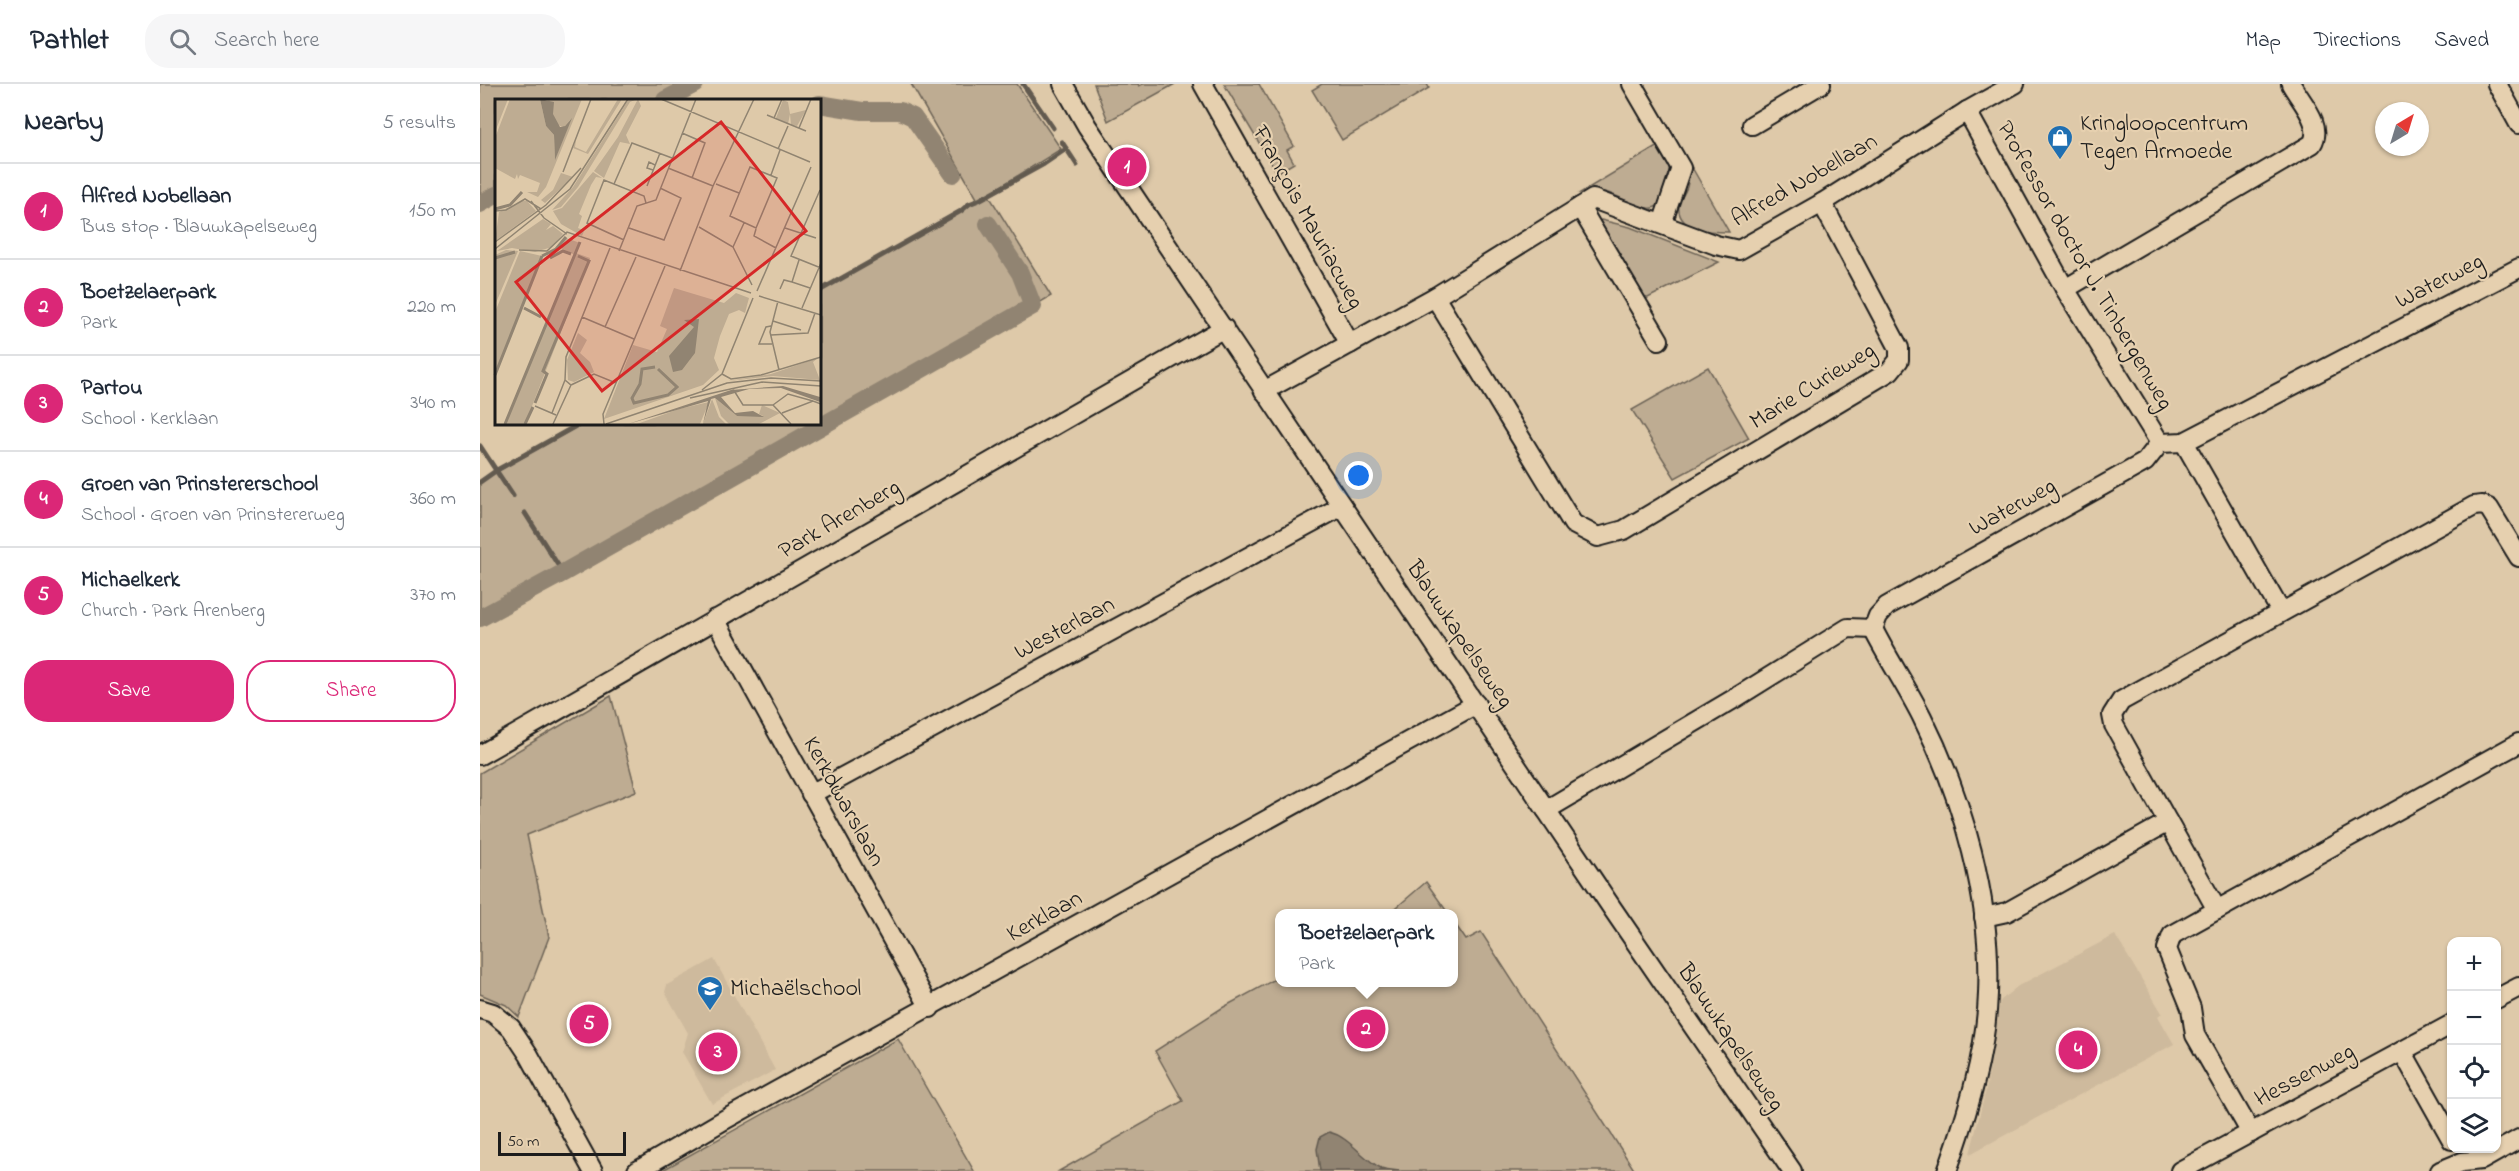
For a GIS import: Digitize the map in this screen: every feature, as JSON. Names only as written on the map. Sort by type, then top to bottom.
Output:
[{"type":"street","name":"Blauwkapelseweg","points":[[1050,84],[1059,98],[1087,126]]},
{"type":"street","name":"Blauwkapelseweg","points":[[1063,84],[1087,126],[1264,391],[1792,1171]]},
{"type":"street","name":"François Mauriacweg","points":[[1203,84],[1350,344]]},
{"type":"street","points":[[1632,84],[1681,168],[1662,224]]},
{"type":"street","points":[[1752,125],[1821,84]]},
{"type":"street","name":"Alfred Nobellaan","points":[[1264,391],[1434,297],[1593,199],[1716,245],[1739,250],[1822,203],[1967,111],[2014,84]]},
{"type":"street","points":[[2065,289],[2312,144],[2317,128],[2291,84]]},
{"type":"street","points":[[2498,84],[2519,124]]},
{"type":"street","name":"Professor doctor J. Tinbergenweg","points":[[1967,111],[2065,289],[2160,443]]},
{"type":"street","name":"Marie Curieweg","points":[[1434,297],[1573,524],[1598,537],[1624,530],[1890,370],[1899,360],[1899,348],[1822,203]]},
{"type":"street","points":[[1580,207],[1659,340]]},
{"type":"street","name":"Waterweg","points":[[1873,629],[1878,616],[1887,606],[2145,462],[2160,443],[2184,442],[2519,268]]},
{"type":"street","name":"Park Arenberg","points":[[480,755],[1224,328]]},
{"type":"street","points":[[2184,442],[2282,612]]},
{"type":"street","points":[[2217,910],[2114,725],[2112,715],[2115,708],[2121,701],[2474,506],[2482,505],[2489,508],[2519,557]]},
{"type":"street","name":"Westerlaan","points":[[811,794],[1342,506]]},
{"type":"street","name":"Kerkdwarslaan","points":[[716,619],[930,1008]]},
{"type":"street","points":[[1546,810],[1737,697],[1848,628],[1873,629],[1922,716],[1963,816],[1984,917],[1988,994],[1983,1034],[1964,1120],[1947,1171]]},
{"type":"street","name":"Kerklaan","points":[[637,1171],[724,1120],[1476,704]]},
{"type":"street","points":[[2251,1133],[2195,1035],[2191,1008],[2167,949],[2172,935],[2519,743]]},
{"type":"street","points":[[1984,917],[2007,912],[2169,822]]},
{"type":"street","points":[[2501,996],[2519,987]]},
{"type":"street","points":[[480,1009],[493,1014],[511,1028],[529,1055],[592,1171]]},
{"type":"street","name":"Hessenweg","points":[[2181,1171],[2447,1026]]},
{"type":"street","points":[[2402,1051],[2447,1133]]},
{"type":"street","points":[[2479,1166],[2490,1156],[2519,1139]]},
{"type":"street","points":[[2460,1153],[2479,1166]]},
{"type":"street","points":[[2440,1171],[2462,1162],[2479,1166]]},
{"type":"shaded area","points":[[480,84],[692,84],[665,99],[495,99],[495,197],[480,206]]},
{"type":"shaded area","points":[[911,84],[1017,84],[1061,149],[988,194],[1051,296],[480,623],[480,481],[582,424],[820,424],[820,290],[978,200]]},
{"type":"shaded area","points":[[1094,84],[1138,84],[1139,86],[1175,84],[1108,121]]},
{"type":"shaded area","points":[[1224,84],[1259,84],[1294,146],[1287,150],[1294,163],[1277,173]]},
{"type":"shaded area","points":[[1322,84],[1427,84],[1429,88],[1342,140],[1312,90]]},
{"type":"shaded area","points":[[1663,143],[1668,161],[1669,179],[1661,202],[1655,207],[1639,206],[1604,192],[1580,193]]},
{"type":"shaded area","points":[[1690,164],[1729,232],[1696,228],[1683,220],[1679,213],[1679,204],[1687,187]]},
{"type":"shaded area","points":[[1601,220],[1630,227],[1719,262],[1640,302],[1595,224]]},
{"type":"shaded area","points":[[1708,367],[1749,438],[1675,478],[1632,410]]},
{"type":"shaded area","points":[[611,696],[636,791],[527,835],[549,937],[519,1017],[506,1005],[480,994],[480,773]]},
{"type":"shaded area","points":[[1426,882],[1445,909],[1395,909]]},
{"type":"shaded area","points":[[1458,928],[1466,940],[1481,932],[1635,1171],[1059,1171],[1183,1101],[1155,1051],[1222,1008],[1275,979],[1275,987],[1458,987]]},
{"type":"shaded area","points":[[2115,935],[2162,1013],[2158,1016],[2174,1044],[1970,1154],[1987,1085],[2000,1001],[2018,986]]},
{"type":"shaded area","name":"Michaëlschool","points":[[714,959],[775,1070],[712,1104],[682,1052],[688,1033],[665,992],[667,985]]},
{"type":"shaded area","points":[[898,1039],[974,1171],[661,1171]]},
{"type":"shaded area","points":[[1329,1132],[1343,1138],[1381,1168],[1400,1171],[1320,1171],[1317,1149],[1320,1137]]},
{"type":"waterway","points":[[667,99],[695,84]]},
{"type":"waterway","points":[[1023,84],[1053,128]]},
{"type":"waterway","points":[[820,104],[862,111],[900,111],[913,117],[953,174]]},
{"type":"waterway","points":[[1062,142],[1077,165]]},
{"type":"waterway","points":[[820,290],[961,211],[969,204],[1044,164],[1066,149]]},
{"type":"waterway","points":[[480,204],[495,196]]},
{"type":"waterway","points":[[480,618],[1033,306],[1020,273],[988,224]]},
{"type":"waterway","points":[[480,482],[579,424]]},
{"type":"waterway","points":[[480,446],[513,496]]},
{"type":"waterway","points":[[525,513],[563,573]]},
{"type":"place","name":"Kringloopcentrum Tegen Armoede","points":[[2060,161]]},
{"type":"place","name":"Alfred Nobellaan","points":[[1127,167]]},
{"type":"place","name":"Michaëlschool","points":[[710,1012]]},
{"type":"place","name":"Michaelkerk","points":[[589,1024]]},
{"type":"place","name":"Boetzelaerpark","points":[[1366,1029]]},
{"type":"place","name":"Groen van Prinstererschool","points":[[2078,1050]]},
{"type":"place","name":"Partou","points":[[718,1052]]}]
